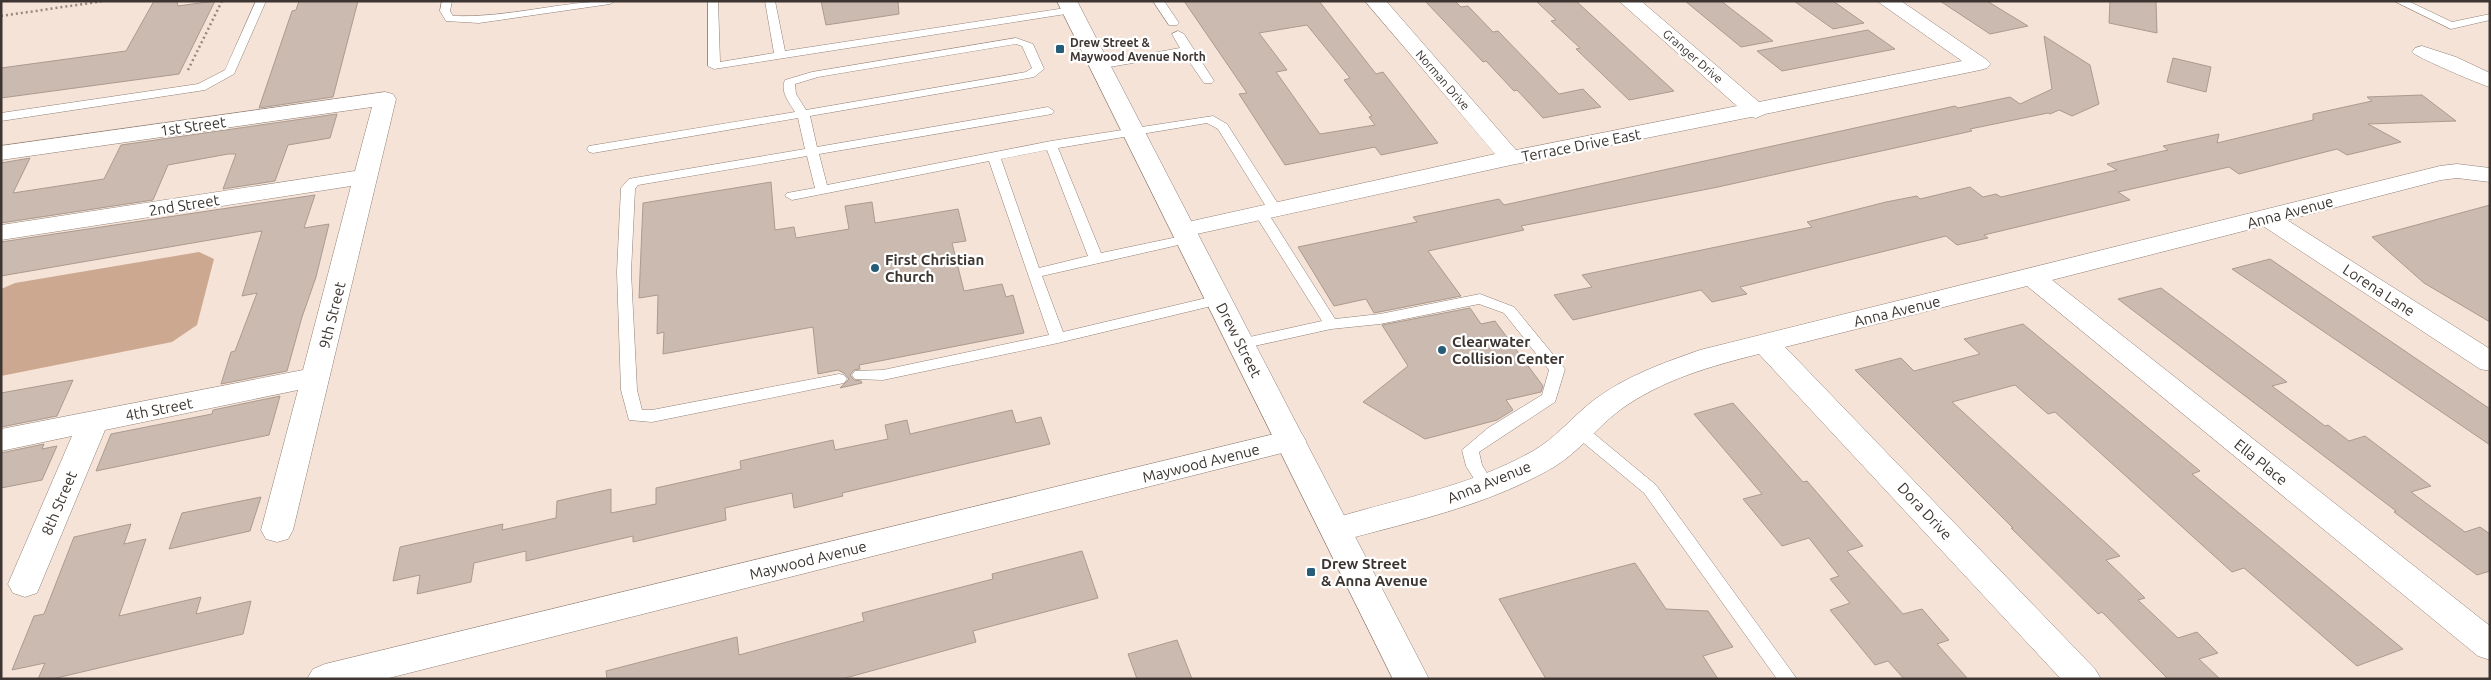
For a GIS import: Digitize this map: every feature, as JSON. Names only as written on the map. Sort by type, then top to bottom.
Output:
[{"type":"street","name":"Norman Drive","points":[[1374,1],[1511,158]]},
{"type":"street","name":"Granger Drive","points":[[1629,1],[1756,110]]},
{"type":"street","name":"Terrace Drive East","points":[[1185,235],[1268,212],[1511,158],[1980,64],[1888,1]]},
{"type":"street","name":"Drew Street","points":[[1069,6],[1411,679]]},
{"type":"street","points":[[2422,52],[2449,61],[2490,81]]},
{"type":"street","name":"1st Street","points":[[1,153],[386,99]]},
{"type":"street","name":"9th Street","points":[[276,530],[386,99]]},
{"type":"street","name":"Anna Avenue","points":[[1336,530],[1463,496],[1511,477],[1547,458],[1610,403],[1663,373],[1710,357],[2440,173],[2457,171],[2490,176]]},
{"type":"street","name":"2nd Street","points":[[1,233],[367,176]]},
{"type":"street","name":"Lorena Lane","points":[[2267,218],[2490,362]]},
{"type":"street","name":"Ella Place","points":[[2032,277],[2490,646]]},
{"type":"street","name":"Dora Drive","points":[[1766,344],[2083,679]]},
{"type":"street","name":"4th Street","points":[[1,440],[316,378]]},
{"type":"street","name":"8th Street","points":[[25,584],[93,422]]},
{"type":"street","name":"Maywood Avenue","points":[[324,679],[1291,441]]},
{"type":"lane","points":[[1,117],[202,86],[230,72],[260,1]]},
{"type":"lane","points":[[447,1],[445,11],[450,19],[479,20],[610,1]]},
{"type":"lane","points":[[713,1],[714,66],[1069,6]]},
{"type":"lane","points":[[770,1],[780,56]]},
{"type":"lane","points":[[1158,1],[1208,81]]},
{"type":"lane","points":[[2404,2],[2451,26],[2490,17]]},
{"type":"lane","points":[[593,149],[803,114],[1030,75],[1038,69],[1026,44],[1016,41],[816,74],[789,82],[790,94],[803,114],[822,190]]},
{"type":"lane","points":[[1098,66],[1187,50]]},
{"type":"lane","points":[[839,379],[652,416],[635,416],[629,390],[624,272],[628,188],[634,182],[813,149],[837,148],[1048,111]]},
{"type":"lane","points":[[792,196],[1132,131],[1202,120],[1214,121],[1223,127],[1331,324]]},
{"type":"lane","points":[[1051,146],[1096,258]]},
{"type":"lane","points":[[994,156],[1058,338]]},
{"type":"lane","points":[[1034,274],[1185,235]]},
{"type":"lane","points":[[1241,344],[1331,324],[1380,319],[1480,299],[1509,310],[1557,369],[1549,398],[1494,432],[1470,450],[1474,466],[1487,486]]},
{"type":"lane","points":[[860,375],[883,375],[1058,338],[1219,300]]},
{"type":"lane","points":[[1580,431],[1650,489],[1788,679]]},
{"type":"path","points":[[1,16],[104,1]]},
{"type":"path","points":[[184,73],[192,66],[222,1]]},
{"type":"shaded area","points":[[199,252],[214,259],[197,325],[172,342],[1,376],[1,289],[15,283]]},
{"type":"building","points":[[154,1],[177,1],[178,6],[215,1],[179,74],[1,98],[1,68],[126,51]]},
{"type":"building","points":[[299,1],[358,1],[333,97],[259,108],[292,11],[296,10]]},
{"type":"building","points":[[821,1],[898,1],[899,14],[826,25]]},
{"type":"building","points":[[1184,1],[1319,1],[1376,74],[1383,72],[1438,143],[1381,155],[1375,147],[1285,165],[1239,94],[1247,93]],"holes":[[[1307,25],[1350,78],[1344,80],[1372,116],[1369,117],[1375,125],[1320,134],[1276,72],[1287,70],[1259,33]]]},
{"type":"building","points":[[1425,1],[1455,1],[1461,7],[1468,6],[1493,32],[1498,31],[1559,94],[1583,89],[1601,107],[1543,118],[1486,61],[1483,62]]},
{"type":"building","points":[[1536,1],[1576,1],[1674,91],[1629,100],[1576,49],[1580,48],[1551,21],[1556,20]]},
{"type":"building","points":[[1685,1],[1721,1],[1773,41],[1741,47]]},
{"type":"building","points":[[1794,1],[1833,1],[1864,23],[1833,29]]},
{"type":"building","points":[[1940,1],[1987,1],[2028,26],[1990,34]]},
{"type":"building","points":[[2110,1],[2156,1],[2157,33],[2109,23]]},
{"type":"building","points":[[1868,30],[1895,49],[1782,71],[1757,51]]},
{"type":"building","points":[[2044,36],[2090,65],[2099,104],[2072,116],[2059,110],[2050,114],[1970,129],[1972,131],[1718,187],[1521,226],[1524,230],[1428,251],[1461,296],[1374,313],[1366,299],[1334,306],[1298,247],[1417,222],[1413,217],[1499,199],[1504,205],[1955,106],[1958,108],[2010,97],[2020,104],[2052,89]]},
{"type":"building","points":[[2173,58],[2211,67],[2206,92],[2167,82]]},
{"type":"building","points":[[2422,95],[2456,121],[2368,124],[2401,142],[2347,155],[2337,149],[2239,174],[2229,167],[2118,192],[2130,200],[1984,235],[1988,238],[1957,245],[1946,236],[1740,287],[1747,294],[1712,302],[1701,290],[1573,320],[1554,295],[1592,287],[1582,275],[1812,227],[1807,222],[1886,202],[1917,196],[1920,199],[1970,187],[1983,197],[1996,194],[2001,197],[2117,170],[2107,164],[2168,150],[2163,146],[2219,134],[2217,143],[2313,120],[2313,114],[2372,101],[2367,97]]},
{"type":"building","points":[[337,114],[330,138],[288,145],[275,181],[223,189],[236,154],[228,154],[168,165],[153,200],[1,223],[1,163],[30,158],[13,193],[104,179],[121,145]]},
{"type":"building","points":[[771,182],[775,230],[794,227],[796,238],[849,229],[845,206],[872,202],[875,223],[958,209],[966,241],[952,243],[964,291],[1002,284],[1006,297],[1013,295],[1024,333],[859,365],[860,369],[854,370],[850,375],[854,380],[861,381],[862,383],[840,388],[849,379],[844,373],[838,370],[818,374],[813,327],[663,354],[664,332],[657,334],[658,295],[639,298],[643,203]]},
{"type":"building","points":[[315,195],[304,228],[329,224],[316,277],[302,317],[287,371],[221,384],[231,352],[235,351],[257,293],[242,296],[262,231],[1,276],[1,242]]},
{"type":"building","points":[[2490,205],[2490,322],[2424,283],[2372,237]]},
{"type":"building","points":[[2270,259],[2490,409],[2490,445],[2232,269]]},
{"type":"building","points":[[2161,288],[2287,382],[2272,386],[2325,426],[2328,425],[2349,441],[2365,436],[2431,486],[2411,492],[2465,532],[2480,527],[2490,534],[2490,571],[2477,575],[2118,299]]},
{"type":"building","points":[[1470,308],[1481,324],[1495,321],[1543,386],[1541,392],[1506,400],[1513,410],[1497,420],[1425,439],[1363,402],[1408,366],[1382,325]]},
{"type":"building","points":[[2023,324],[2200,471],[2192,474],[2403,649],[2357,666],[2244,568],[2232,572],[2055,412],[2048,414],[2015,385],[1952,402],[2120,556],[2106,560],[2145,598],[2138,600],[2178,638],[2197,632],[2218,653],[2199,659],[2220,679],[2168,679],[2102,612],[2098,614],[1855,370],[1901,358],[1914,371],[1980,354],[1964,339]]},
{"type":"building","points":[[73,380],[57,416],[1,427],[1,393]]},
{"type":"building","points":[[280,396],[269,435],[96,471],[111,434],[212,414],[213,410]]},
{"type":"building","points":[[1733,403],[1803,482],[1807,481],[1863,546],[1847,551],[1903,614],[1922,609],[1949,640],[1937,644],[1968,679],[1904,679],[1888,661],[1875,665],[1830,610],[1850,603],[1830,579],[1839,576],[1809,538],[1782,546],[1743,499],[1762,494],[1694,414]]},
{"type":"building","points":[[1012,410],[1016,423],[1041,417],[1050,444],[842,493],[843,496],[794,508],[792,493],[725,508],[726,520],[633,542],[633,536],[526,561],[526,551],[474,563],[471,582],[417,594],[420,575],[393,581],[400,547],[503,524],[502,530],[556,518],[557,501],[611,489],[611,513],[656,504],[656,488],[741,469],[740,461],[833,440],[835,450],[888,439],[885,425],[907,420],[910,434]]},
{"type":"building","points":[[44,444],[42,449],[57,446],[42,480],[1,488],[1,453]]},
{"type":"building","points":[[261,497],[250,531],[169,549],[182,513]]},
{"type":"building","points":[[131,524],[124,544],[146,539],[119,616],[201,597],[196,614],[251,601],[243,634],[52,679],[38,679],[45,663],[12,670],[34,616],[44,614],[74,537]]},
{"type":"building","points":[[1082,551],[1098,598],[973,631],[976,642],[842,679],[607,679],[606,671],[737,637],[739,655],[864,621],[862,613],[993,579],[992,574]]},
{"type":"building","points":[[1635,563],[1666,609],[1708,611],[1733,647],[1703,656],[1718,679],[1546,679],[1499,599]]},
{"type":"building","points":[[1177,640],[1192,679],[1137,679],[1128,654]]},
{"type":"place","name":"Drew Street & Maywood Avenue North","points":[[1060,49]]},
{"type":"place","name":"First Christian Church","points":[[875,268]]},
{"type":"place","name":"Clearwater Collision Center","points":[[1442,350]]},
{"type":"place","name":"Drew Street & Anna Avenue","points":[[1311,572]]}]
